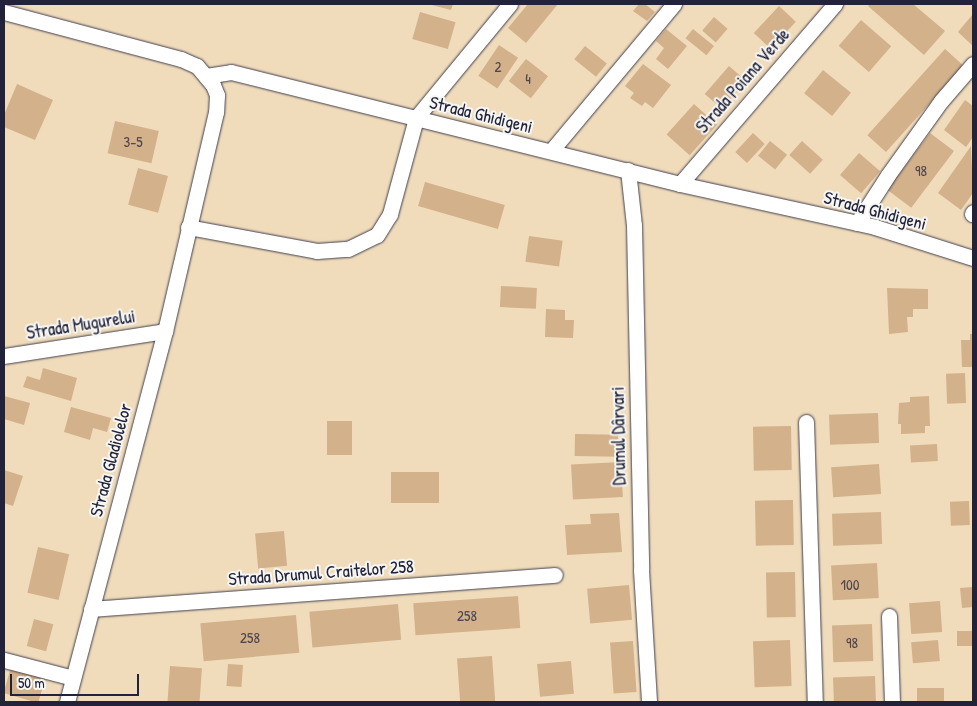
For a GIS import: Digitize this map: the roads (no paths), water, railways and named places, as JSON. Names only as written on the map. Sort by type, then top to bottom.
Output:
[{"type":"street","points":[[206,76],[231,72],[416,118],[510,4]]},
{"type":"street","points":[[551,151],[674,4]]},
{"type":"street","name":"Strada Poiana Verde","points":[[680,184],[835,4]]},
{"type":"street","points":[[4,12],[181,59],[197,66],[206,76],[217,95],[216,112],[188,227]]},
{"type":"street","points":[[857,223],[920,130],[973,64]]},
{"type":"street","name":"Strada Ghidigeni","points":[[188,227],[317,251],[348,249],[364,244],[377,235],[390,214],[416,118],[680,184],[857,223],[973,258]]},
{"type":"street","name":"Drumul Dârvari","points":[[628,170],[634,225],[641,570],[649,702]]},
{"type":"street","name":"Strada Gladiolelor","points":[[67,702],[165,331],[188,227]]},
{"type":"street","name":"Strada Mugurelui","points":[[4,356],[165,331]]},
{"type":"street","points":[[806,422],[815,702]]},
{"type":"street","name":"Strada Drumul Craitelor 258","points":[[91,609],[554,575]]},
{"type":"street","points":[[889,616],[892,702]]},
{"type":"street","points":[[4,660],[74,678]]}]
